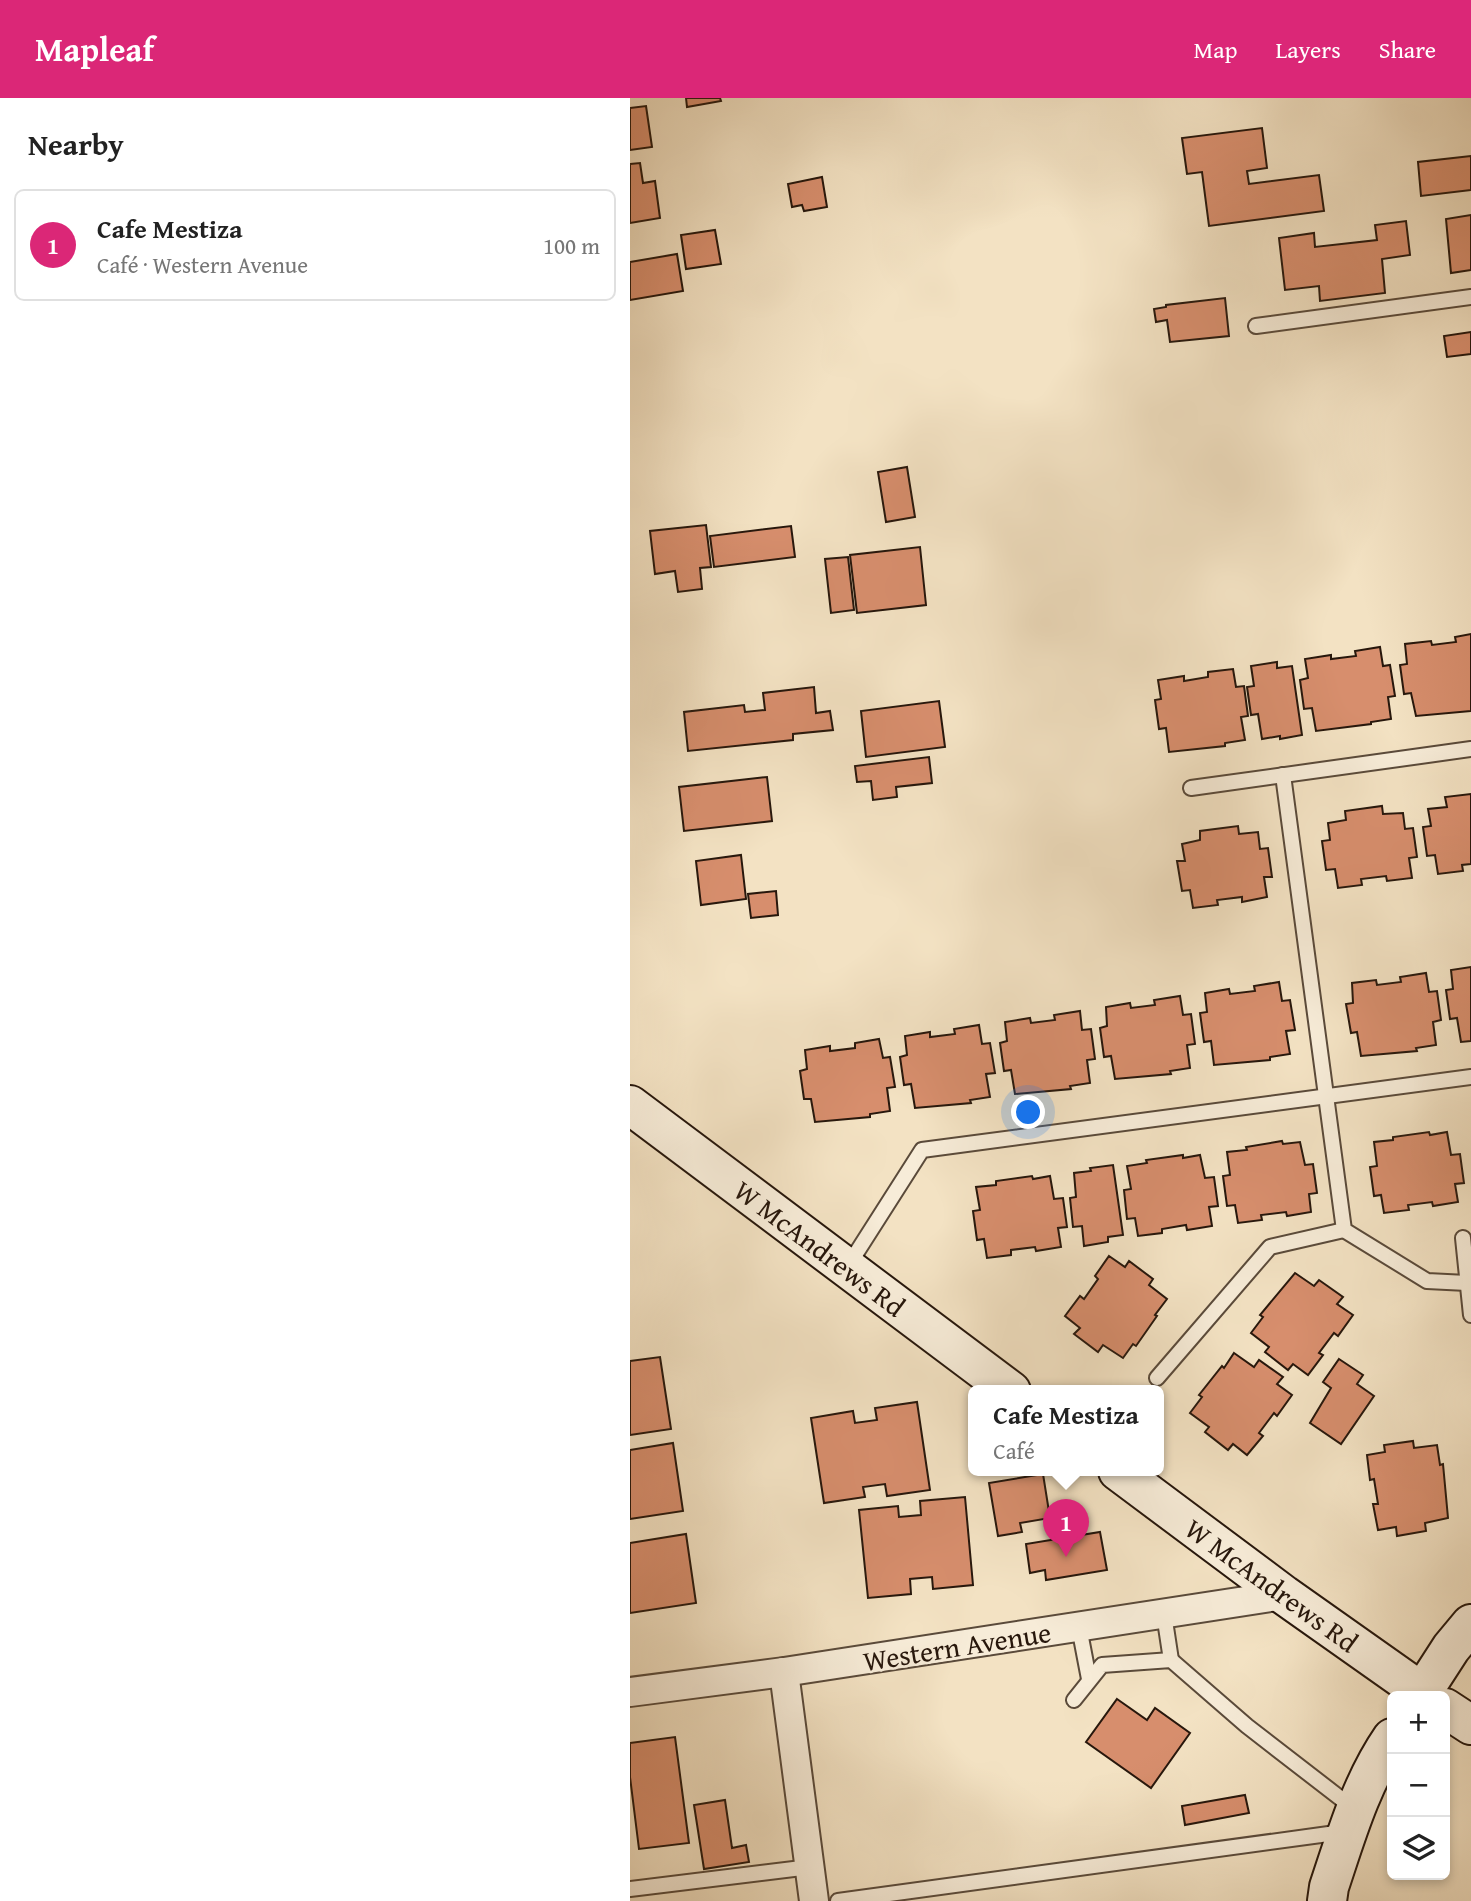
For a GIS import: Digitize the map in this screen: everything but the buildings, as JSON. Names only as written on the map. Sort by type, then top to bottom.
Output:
[{"type":"street","name":"W McAndrews Rd","points":[[630,1105],[1003,1385]]},
{"type":"street","name":"W McAndrews Rd","points":[[1125,1476],[1284,1595],[1419,1691]]},
{"type":"street","name":"Western Avenue","points":[[630,1692],[784,1672],[1284,1595]]},
{"type":"street","points":[[1432,1691],[1451,1648],[1471,1624]]},
{"type":"street","points":[[784,1672],[814,1901]]},
{"type":"street","name":"W McAndrews Rd","points":[[1450,1712],[1471,1725]]},
{"type":"street","points":[[1327,1901],[1351,1820],[1377,1761],[1387,1746]]},
{"type":"lane","points":[[1256,326],[1471,297]]},
{"type":"lane","points":[[1191,788],[1471,749]]},
{"type":"lane","points":[[1283,775],[1344,1230]]},
{"type":"lane","points":[[847,1268],[922,1150],[1471,1077]]},
{"type":"lane","points":[[1157,1378],[1270,1247],[1344,1230],[1427,1281],[1467,1283]]},
{"type":"lane","points":[[1463,1238],[1471,1315]]},
{"type":"lane","points":[[1164,1614],[1171,1660],[1351,1820]]},
{"type":"lane","points":[[1079,1627],[1089,1679]]},
{"type":"lane","points":[[1073,1700],[1102,1665],[1171,1660]]},
{"type":"lane","points":[[838,1901],[1351,1820]]},
{"type":"lane","points":[[630,1889],[810,1867]]},
{"type":"place","name":"Cafe Mestiza","points":[[1066,1557]]}]
